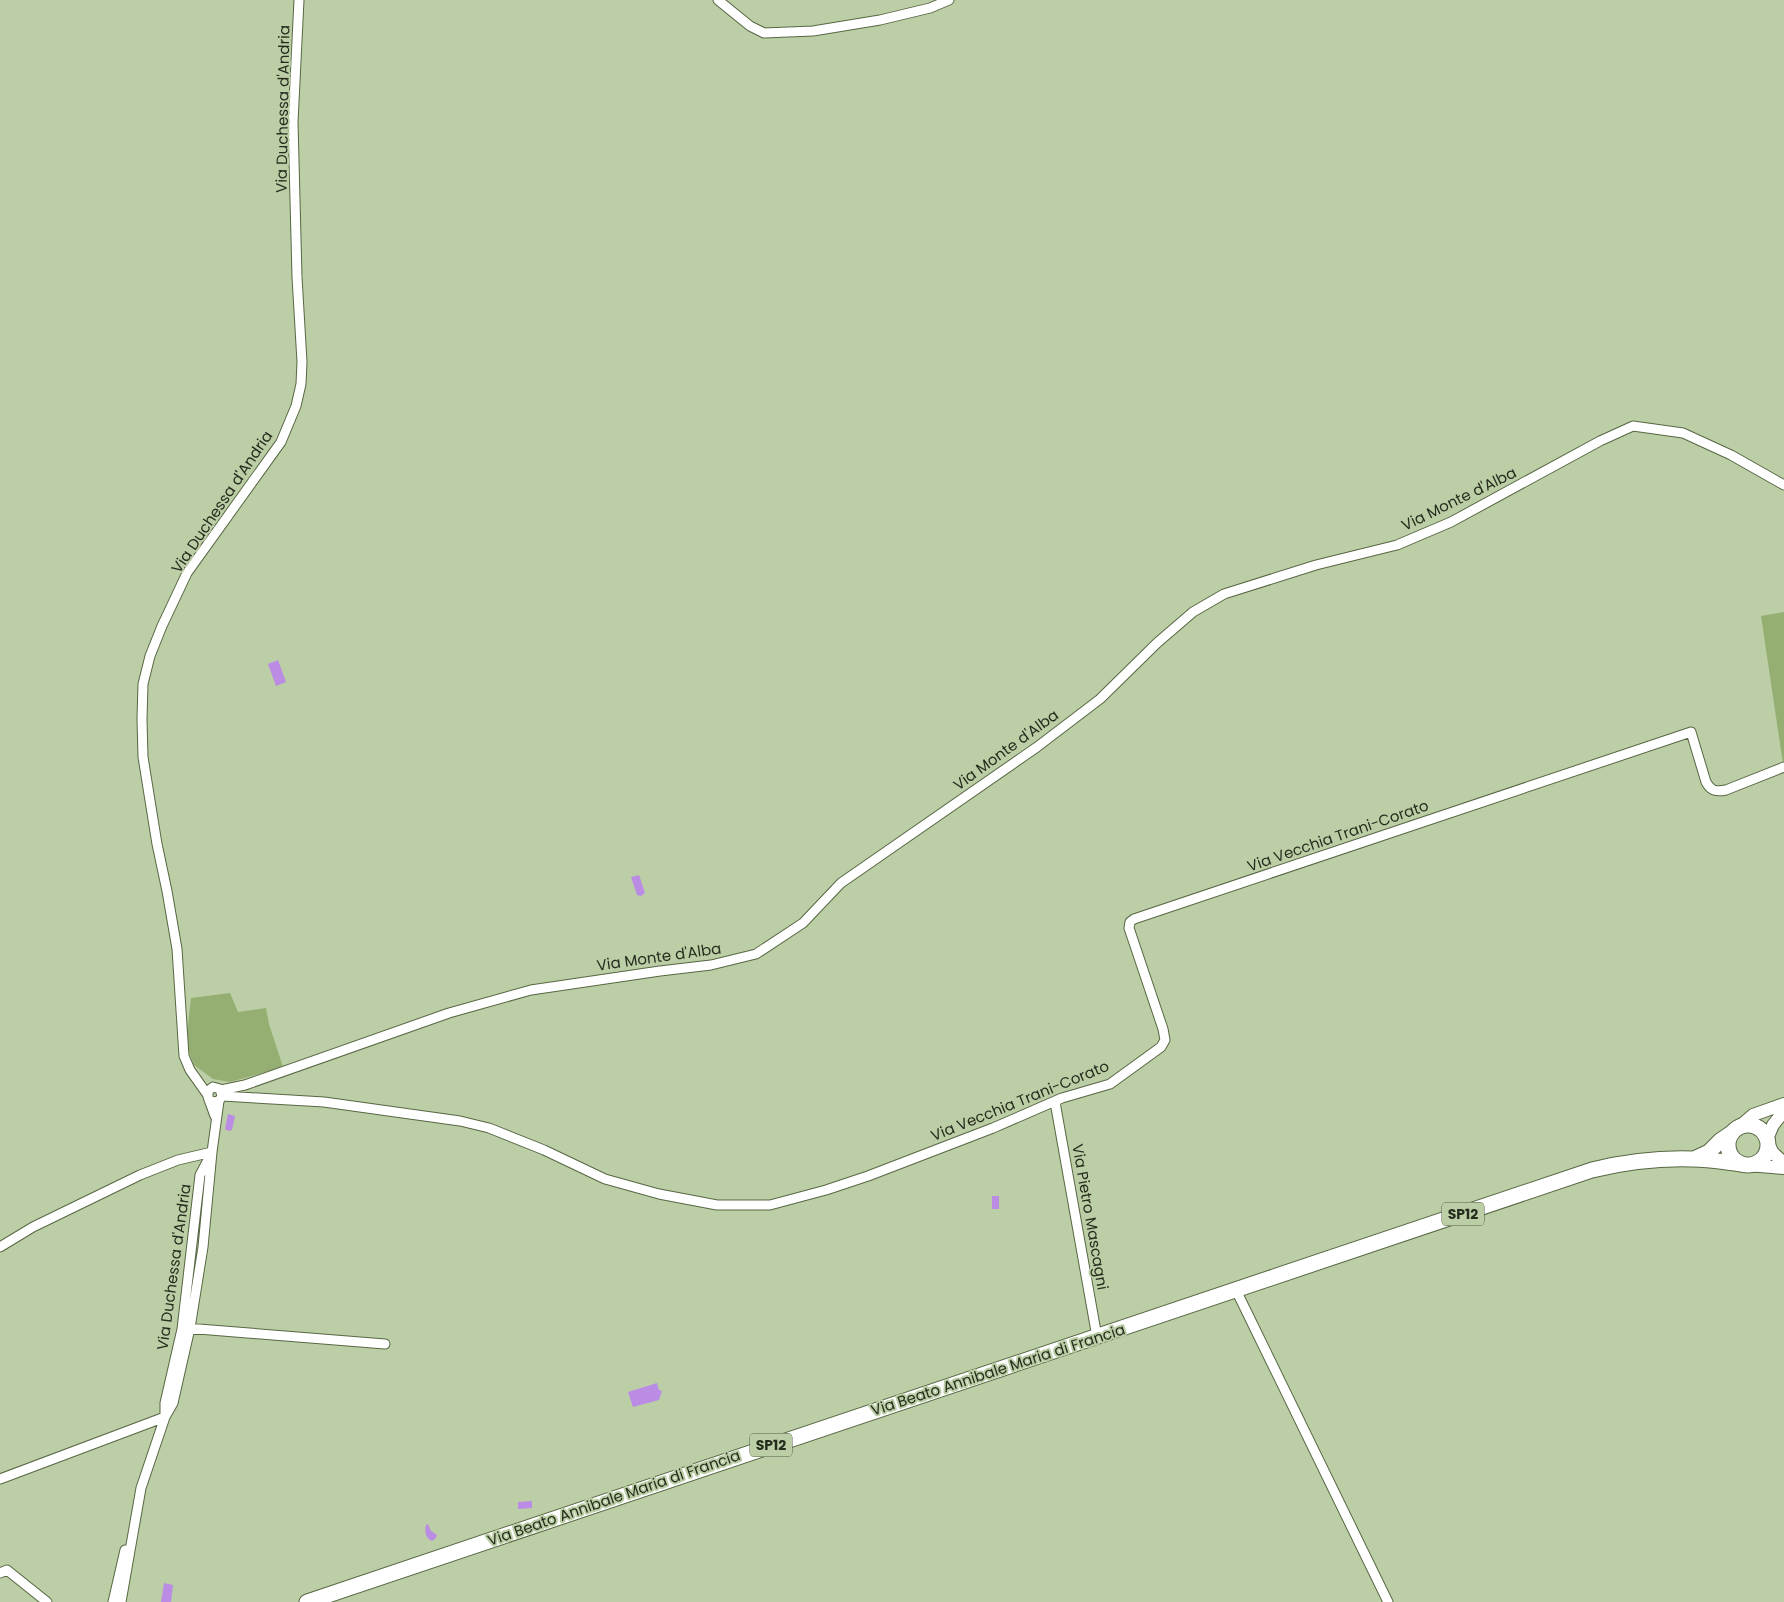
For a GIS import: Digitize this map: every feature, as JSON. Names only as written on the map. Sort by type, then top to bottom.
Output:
[{"type":"main road","points":[[1694,1159],[1709,1152],[1753,1115],[1784,1104]]},
{"type":"main road","points":[[1745,1164],[1760,1161],[1764,1156],[1773,1125],[1784,1111]]},
{"type":"main road","points":[[1784,1163],[1773,1153],[1760,1129],[1755,1126],[1743,1126],[1735,1130],[1730,1138],[1729,1150],[1732,1156],[1745,1164],[1784,1168]]},
{"type":"main road","name":"Via Beato Annibale Maria di Francia","points":[[307,1602],[900,1401],[1097,1337],[1592,1170],[1623,1162],[1656,1159],[1694,1159],[1745,1164]]},
{"type":"street","name":"Via Duchessa d'Andria","points":[[121,1602],[141,1488],[165,1417],[173,1403],[203,1247],[216,1117],[215,1095],[190,1070],[184,1056],[177,949],[155,834],[143,757],[142,719],[144,684],[150,656],[187,573],[281,442],[296,406],[301,384],[302,362],[297,276],[293,122],[298,0]]},
{"type":"street","points":[[718,0],[750,26],[764,33],[813,31],[880,20],[930,8],[948,0]]},
{"type":"street","name":"Via Monte d'Alba","points":[[215,1095],[449,1013],[531,990],[711,965],[756,954],[802,924],[841,883],[1037,747],[1100,699],[1157,642],[1201,608],[1224,594],[1316,565],[1396,545],[1451,522],[1600,441],[1633,426],[1683,433],[1731,454],[1784,485]]},
{"type":"street","name":"Via Vecchia Trani-Corato","points":[[215,1095],[253,1099],[324,1102],[460,1121],[489,1128],[544,1150],[604,1179],[659,1194],[716,1205],[770,1205],[826,1190],[993,1128],[1055,1102],[1110,1084],[1161,1047],[1165,1040],[1163,1029],[1128,928],[1130,922],[1134,919],[1691,732],[1706,782],[1710,789],[1718,792],[1726,790],[1784,767]]},
{"type":"street","points":[[244,1084],[253,1099]]},
{"type":"street","name":"Via Pietro Mascagni","points":[[1055,1102],[1097,1337]]},
{"type":"street","points":[[0,1247],[33,1227],[140,1175],[178,1160],[212,1152]]},
{"type":"street","points":[[1236,1290],[1388,1602]]},
{"type":"street","points":[[186,1328],[385,1344]]},
{"type":"street","points":[[0,1480],[165,1417]]},
{"type":"street","name":"Via Duchessa d'Andria","points":[[113,1602],[126,1548],[135,1524]]},
{"type":"street","points":[[0,1573],[7,1570],[47,1602]]},
{"type":"green space","points":[[1784,612],[1784,763],[1783,764],[1761,616]]},
{"type":"green space","points":[[230,993],[238,1012],[266,1008],[269,1024],[283,1067],[230,1082],[213,1079],[194,1065],[186,1043],[191,998]]},
{"type":"shaded area","points":[[278,660],[286,682],[276,686],[268,664]]},
{"type":"shaded area","points":[[639,875],[645,893],[641,896],[637,895],[631,877]]},
{"type":"shaded area","points":[[228,1114],[235,1116],[232,1130],[228,1131],[225,1129]]},
{"type":"shaded area","points":[[992,1196],[999,1196],[999,1209],[992,1209]]},
{"type":"shaded area","points":[[657,1383],[659,1390],[662,1391],[659,1400],[633,1407],[628,1392]]},
{"type":"shaded area","points":[[532,1501],[532,1508],[518,1509],[518,1502]]},
{"type":"shaded area","points":[[428,1524],[431,1531],[437,1535],[432,1541],[425,1532],[425,1527]]},
{"type":"shaded area","points":[[164,1583],[173,1585],[171,1602],[161,1602]]}]
